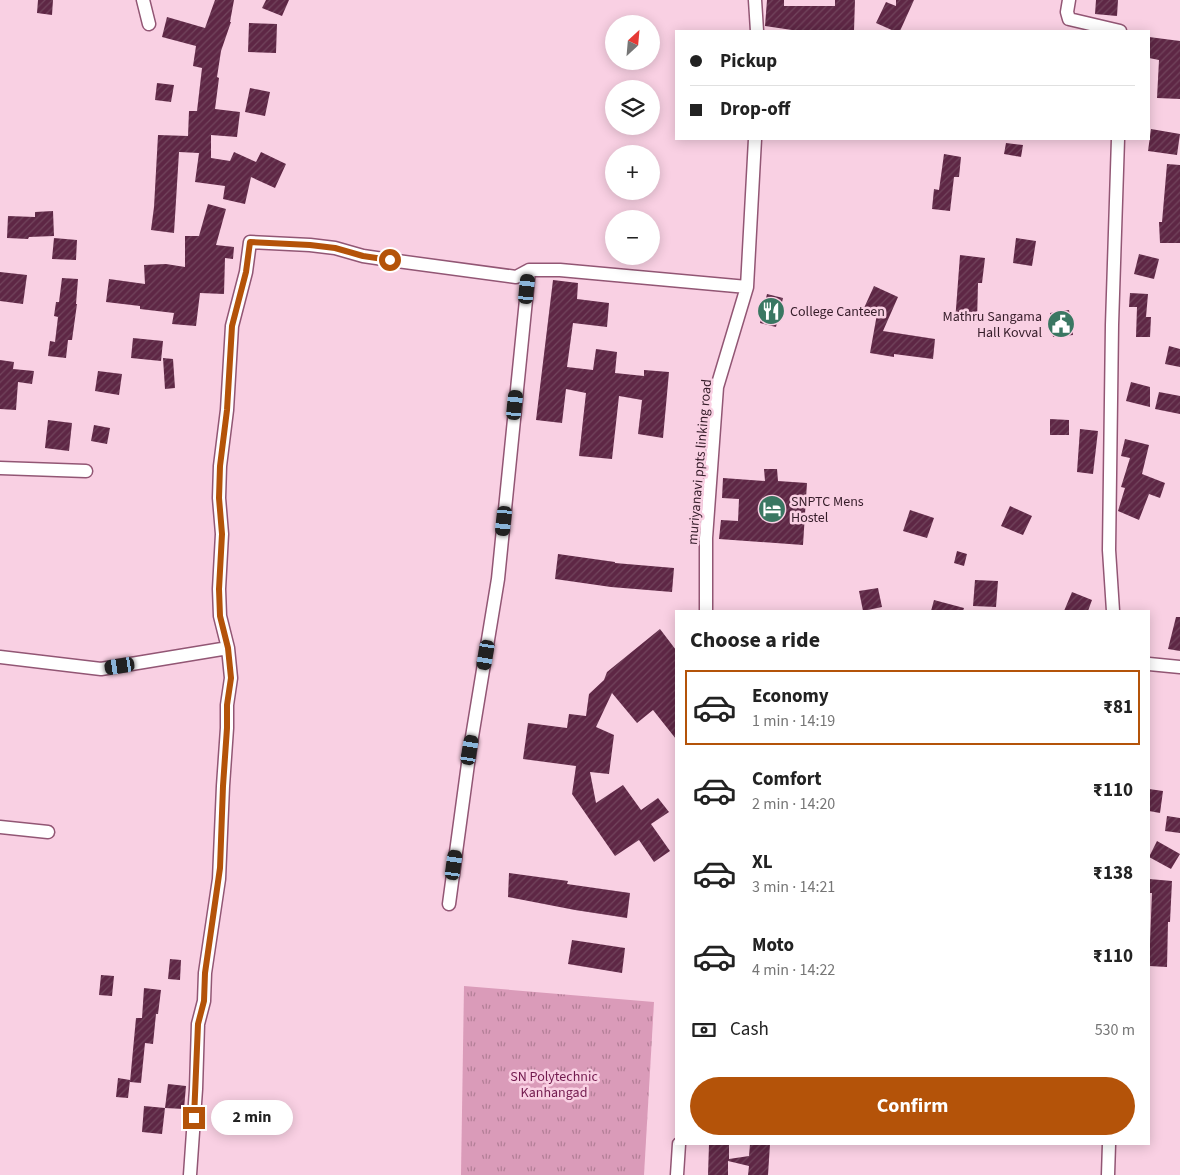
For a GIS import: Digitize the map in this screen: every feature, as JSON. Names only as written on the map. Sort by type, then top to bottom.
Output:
[{"type":"street","points":[[143,0],[149,24]]},
{"type":"street","points":[[755,0],[757,30]]},
{"type":"street","points":[[1069,0],[1068,19],[1116,30]]},
{"type":"street","name":"muriyanavi ppts linking road","points":[[706,610],[706,538],[717,387],[747,287],[755,140]]},
{"type":"street","points":[[1113,610],[1108,550],[1118,140]]},
{"type":"street","points":[[190,1175],[198,1024],[204,1001],[205,973],[220,857],[227,705],[231,678],[228,648],[220,616],[219,589],[222,534],[219,498],[220,466],[227,410],[232,326],[246,272],[250,242],[335,248],[372,258],[516,277],[529,270],[560,270],[747,287]]},
{"type":"street","points":[[449,904],[470,750],[498,579],[529,270]]},
{"type":"street","points":[[0,468],[86,471]]},
{"type":"street","points":[[0,657],[101,669],[228,648]]},
{"type":"street","points":[[1150,664],[1180,667]]},
{"type":"street","points":[[0,827],[48,832]]},
{"type":"street","points":[[677,1175],[679,1145]]},
{"type":"street","points":[[1108,1175],[1109,1145]]},
{"type":"green space","name":"SN Polytechnic Kanhangad","points":[[464,986],[654,1002],[644,1175],[461,1175]]},
{"type":"building","points":[[38,0],[53,0],[52,15],[37,13]]},
{"type":"building","points":[[215,0],[234,0],[231,22],[221,51],[215,109],[240,112],[237,137],[211,135],[211,158],[230,161],[234,152],[256,162],[261,152],[286,164],[275,188],[251,177],[245,204],[223,199],[225,186],[195,182],[199,153],[179,152],[174,233],[151,230],[158,135],[188,136],[189,111],[197,111],[202,68],[193,66],[196,46],[162,37],[167,17],[205,28]]},
{"type":"building","points":[[266,0],[289,0],[282,16],[262,8]]},
{"type":"building","points":[[767,0],[784,0],[784,6],[835,6],[835,0],[855,0],[854,30],[792,30],[765,26]]},
{"type":"building","points":[[896,0],[914,0],[900,30],[892,30],[876,23],[886,2],[896,6]]},
{"type":"building","points":[[1096,0],[1118,0],[1117,16],[1095,14]]},
{"type":"building","points":[[249,23],[277,24],[276,53],[248,52]]},
{"type":"building","points":[[1150,37],[1180,41],[1180,99],[1157,98],[1159,60],[1150,58]]},
{"type":"building","points":[[157,83],[174,85],[171,102],[155,100]]},
{"type":"building","points":[[250,88],[270,92],[265,116],[245,112]]},
{"type":"building","points":[[1151,129],[1180,134],[1177,155],[1148,151]]},
{"type":"building","points":[[1006,143],[1023,145],[1021,157],[1004,154]]},
{"type":"building","points":[[944,154],[961,157],[959,177],[954,177],[950,211],[932,209],[934,189],[939,190]]},
{"type":"building","points":[[1167,164],[1180,165],[1180,243],[1160,243],[1159,222],[1162,222]]},
{"type":"building","points":[[208,204],[226,209],[216,245],[234,247],[233,259],[225,258],[224,294],[200,293],[196,326],[172,324],[174,313],[106,302],[109,279],[145,284],[144,265],[166,264],[185,267],[185,236],[199,236]]},
{"type":"building","points":[[53,211],[54,236],[29,237],[28,239],[7,238],[8,216],[35,217],[35,212]]},
{"type":"building","points":[[54,238],[77,240],[76,260],[52,259]]},
{"type":"building","points":[[1016,238],[1036,241],[1032,266],[1013,263]]},
{"type":"building","points":[[1139,254],[1159,259],[1154,279],[1134,274]]},
{"type":"building","points":[[960,255],[985,258],[982,283],[978,283],[977,322],[955,322]]},
{"type":"building","points":[[0,272],[27,275],[23,304],[0,301]]},
{"type":"building","points":[[62,278],[78,279],[72,340],[68,340],[66,358],[48,356],[50,341],[55,342],[58,317],[54,316],[56,302],[59,302]]},
{"type":"building","points":[[553,280],[578,283],[577,299],[609,303],[607,327],[573,323],[567,367],[593,370],[596,349],[617,352],[615,373],[644,376],[644,370],[669,372],[663,438],[638,434],[642,400],[619,396],[612,459],[579,456],[586,393],[566,389],[562,423],[536,420]]},
{"type":"building","points":[[874,286],[898,297],[883,331],[935,339],[933,359],[894,354],[894,357],[870,353],[877,314],[864,308]]},
{"type":"building","points":[[1130,293],[1148,294],[1146,317],[1151,317],[1150,337],[1136,337],[1137,307],[1129,307]]},
{"type":"building","name":"College Canteen","points":[[767,294],[783,298],[776,327],[760,323]]},
{"type":"building","name":"Mathru Sangama Hall Kovval","points":[[1069,310],[1073,335],[1053,337],[1050,313]]},
{"type":"building","points":[[133,338],[163,341],[161,361],[131,358]]},
{"type":"building","points":[[1169,346],[1180,349],[1180,367],[1165,364]]},
{"type":"building","points":[[163,358],[173,359],[175,388],[165,389]]},
{"type":"building","points":[[0,360],[14,362],[13,369],[34,371],[32,384],[18,382],[16,410],[0,409]]},
{"type":"building","points":[[98,371],[122,374],[119,395],[95,391]]},
{"type":"building","points":[[1131,382],[1150,387],[1150,407],[1126,401]]},
{"type":"building","points":[[1159,392],[1180,396],[1180,414],[1155,409]]},
{"type":"building","points":[[1050,419],[1069,420],[1069,435],[1050,435]]},
{"type":"building","points":[[48,420],[72,423],[69,451],[45,448]]},
{"type":"building","points":[[94,425],[110,428],[107,444],[91,441]]},
{"type":"building","points":[[1080,429],[1098,431],[1093,474],[1077,472]]},
{"type":"building","points":[[1125,439],[1149,445],[1142,474],[1165,483],[1160,498],[1149,494],[1139,520],[1118,511],[1125,488],[1121,487],[1130,458],[1121,456]]},
{"type":"building","name":"SNPTC Mens Hostel","points":[[764,469],[777,469],[778,481],[807,483],[803,545],[719,539],[721,520],[738,521],[739,499],[722,498],[723,478],[765,481]]},
{"type":"building","points":[[1010,506],[1032,516],[1023,535],[1001,526]]},
{"type":"building","points":[[910,510],[934,518],[927,538],[903,531]]},
{"type":"building","points":[[957,551],[967,554],[964,566],[954,563]]},
{"type":"building","points":[[558,554],[615,563],[674,568],[672,592],[611,587],[555,579]]},
{"type":"building","points":[[975,580],[998,581],[996,607],[973,606]]},
{"type":"building","points":[[878,588],[882,607],[863,610],[859,591]]},
{"type":"building","points":[[1072,592],[1092,600],[1088,610],[1064,610]]},
{"type":"building","points":[[934,600],[964,608],[963,610],[931,610]]},
{"type":"building","points":[[1176,617],[1180,617],[1180,651],[1168,649]]},
{"type":"building","points":[[660,629],[675,649],[675,738],[653,710],[637,723],[612,693],[596,727],[614,735],[609,774],[590,772],[596,803],[623,785],[641,810],[658,798],[669,812],[651,824],[670,851],[654,862],[639,840],[615,856],[572,794],[576,766],[523,759],[528,723],[567,728],[569,714],[586,716],[589,694],[604,680],[607,672]]},
{"type":"building","points":[[1150,789],[1163,791],[1160,813],[1150,811]]},
{"type":"building","points":[[1167,816],[1180,818],[1180,833],[1165,831]]},
{"type":"building","points":[[1157,841],[1180,854],[1171,869],[1150,858]]},
{"type":"building","points":[[509,873],[568,881],[567,884],[630,893],[627,918],[508,897]]},
{"type":"building","points":[[1150,879],[1172,881],[1170,922],[1168,922],[1167,967],[1150,966],[1152,893],[1150,893]]},
{"type":"building","points":[[572,940],[625,948],[622,973],[568,964]]},
{"type":"building","points":[[170,959],[181,960],[180,980],[168,979]]},
{"type":"building","points":[[101,975],[114,976],[112,996],[99,995]]},
{"type":"building","points":[[144,988],[161,990],[153,1044],[145,1043],[141,1083],[130,1082],[136,1018],[142,1018]]},
{"type":"building","points":[[118,1078],[130,1080],[128,1098],[116,1097]]},
{"type":"building","points":[[168,1084],[186,1086],[184,1109],[165,1108]]},
{"type":"building","points":[[144,1106],[165,1108],[162,1134],[142,1132]]},
{"type":"building","points":[[709,1145],[729,1145],[729,1159],[749,1156],[750,1145],[770,1145],[768,1175],[748,1175],[749,1166],[728,1161],[728,1175],[708,1175]]},
{"type":"place","name":"College Canteen","points":[[771,311]]},
{"type":"place","name":"Mathru Sangama Hall Kovval","points":[[1061,324]]},
{"type":"place","name":"SNPTC Mens Hostel","points":[[772,509]]},
{"type":"route","points":[[194,1118],[198,1024],[204,1001],[205,973],[220,868],[227,705],[231,678],[228,648],[220,616],[219,589],[222,534],[219,498],[220,466],[227,410],[232,326],[246,272],[250,242],[335,248],[363,256],[390,260]]}]
